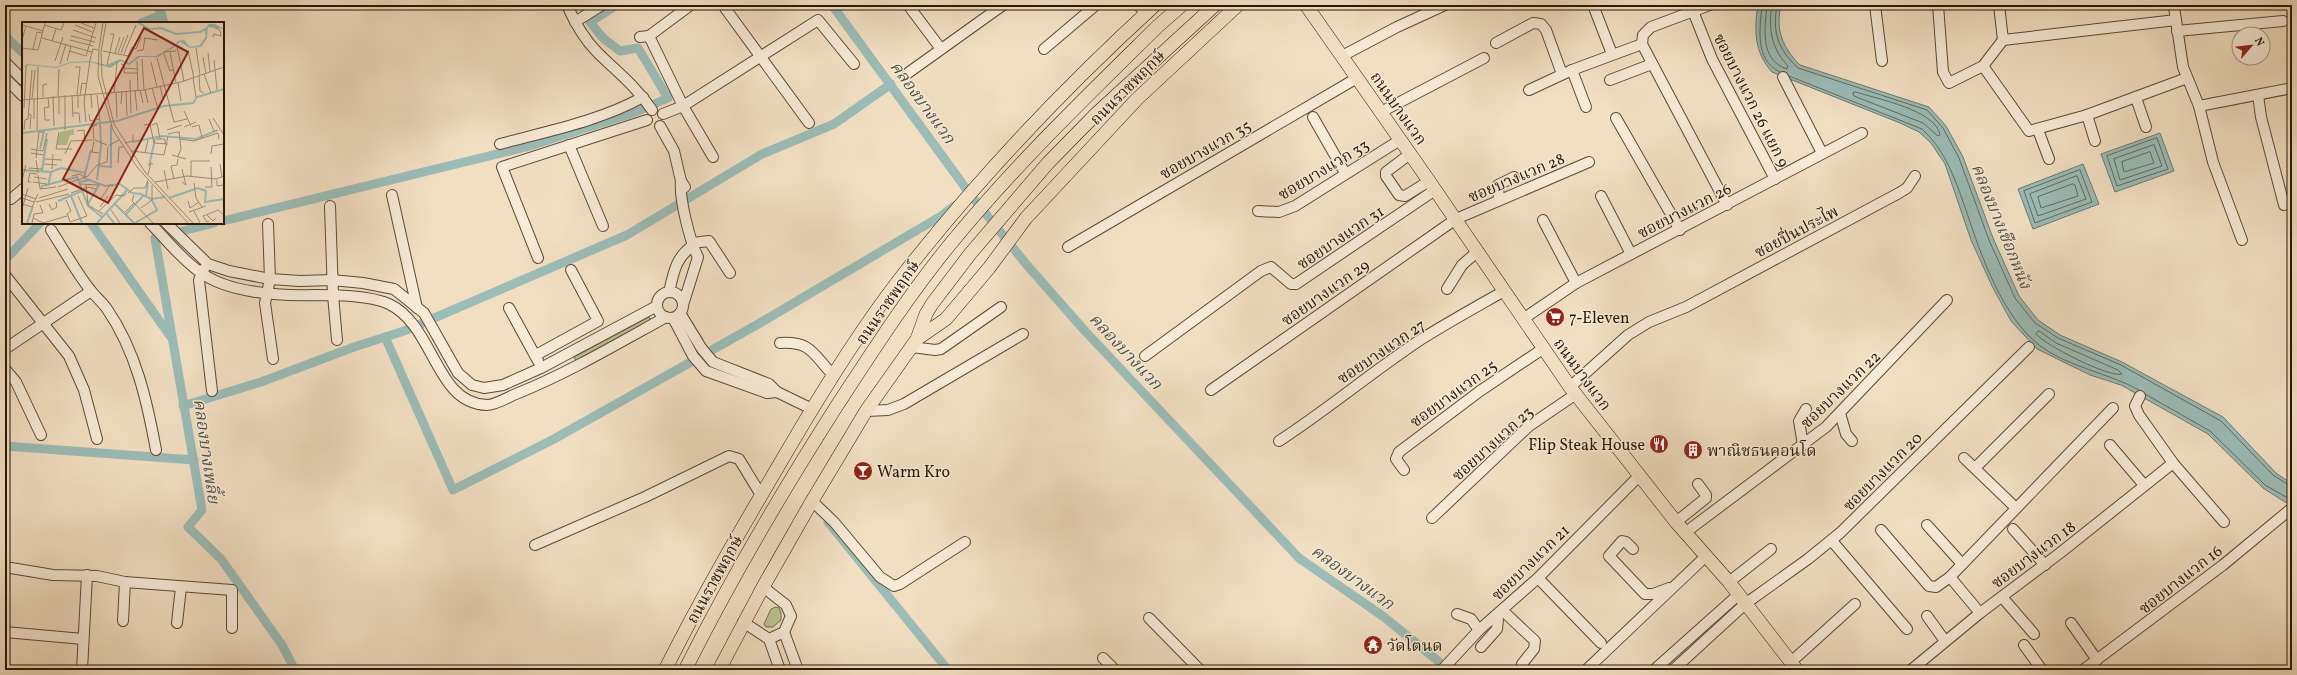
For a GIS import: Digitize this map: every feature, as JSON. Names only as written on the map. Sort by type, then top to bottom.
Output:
[{"type":"main road","name":"ถนนราชพฤกษ์","points":[[685,670],[744,558],[785,488],[865,363],[915,290],[951,242],[1020,162],[1158,26],[1182,5]]},
{"type":"main road","name":"ถนนราชพฤกษ์","points":[[719,670],[743,622],[812,501],[866,412],[915,343],[926,314],[932,304],[970,254],[1048,163],[1096,114],[1215,5]]},
{"type":"main road","name":"ถนนราชพฤกษ์","points":[[915,343],[946,319],[989,268],[1026,218],[1136,99],[1238,5]]},
{"type":"main road","name":"ถนนบางแวก","points":[[1306,5],[1456,219],[1573,391],[1676,522],[1729,582],[1794,666]]},
{"type":"main road","name":"ถนนราชพฤกษ์","points":[[665,670],[701,601],[832,374],[898,281],[979,184],[1146,8]]},
{"type":"street","points":[[567,5],[575,22],[596,51],[643,97],[652,110]]},
{"type":"street","points":[[575,22],[602,5]]},
{"type":"street","points":[[908,5],[941,50]]},
{"type":"street","points":[[908,73],[1003,5]]},
{"type":"street","points":[[1044,50],[1096,5]]},
{"type":"street","points":[[1342,56],[1396,27],[1445,5]]},
{"type":"street","points":[[1593,5],[1612,54]]},
{"type":"street","points":[[1710,5],[1646,31],[1642,44],[1727,205]]},
{"type":"street","points":[[1876,5],[1882,61]]},
{"type":"street","points":[[1938,5],[1943,72],[1949,83],[1983,66],[2003,40],[1999,5]]},
{"type":"street","points":[[688,7],[644,36],[713,157]]},
{"type":"street","points":[[2174,7],[2183,67],[2199,106],[2214,162],[2242,240]]},
{"type":"street","points":[[725,8],[809,123]]},
{"type":"street","name":"ซอยบางแวก 26 แยก 9","points":[[1693,11],[1712,59],[1775,179]]},
{"type":"street","points":[[663,114],[683,106],[759,56],[818,20],[854,64]]},
{"type":"street","points":[[2003,40],[2176,20]]},
{"type":"street","points":[[2177,31],[2283,21]]},
{"type":"street","points":[[1496,43],[1533,23],[1541,24],[1546,30],[1562,74]]},
{"type":"street","points":[[1529,90],[1562,74],[1642,44]]},
{"type":"street","points":[[1381,112],[1484,58]]},
{"type":"street","points":[[5,62],[22,79]]},
{"type":"street","points":[[1610,80],[1652,64]]},
{"type":"street","points":[[1983,66],[2029,131],[2038,130],[2087,115],[2187,78]]},
{"type":"street","points":[[1572,70],[1586,107]]},
{"type":"street","points":[[1783,77],[1822,153]]},
{"type":"street","points":[[5,78],[22,95]]},
{"type":"street","name":"ซอยบางแวก 35","points":[[1068,247],[1357,78]]},
{"type":"street","points":[[2199,106],[2292,88]]},
{"type":"street","points":[[2258,95],[2261,117],[2284,205]]},
{"type":"street","points":[[500,144],[570,126],[627,106],[643,97]]},
{"type":"street","points":[[2136,98],[2146,127]]},
{"type":"street","points":[[660,126],[652,127],[647,120],[648,114],[652,110],[658,110],[663,114]]},
{"type":"street","points":[[660,126],[663,122],[663,114]]},
{"type":"street","points":[[2087,115],[2096,141]]},
{"type":"street","points":[[1313,117],[1345,173]]},
{"type":"street","points":[[1616,118],[1680,230]]},
{"type":"street","points":[[538,258],[502,167],[647,120]]},
{"type":"street","points":[[160,226],[181,255],[201,273],[224,284],[267,294],[333,295],[388,304],[411,320],[427,343],[445,379],[459,395],[476,403],[489,405],[548,381],[675,313],[698,257],[692,244],[680,189],[681,181],[674,152],[660,126]]},
{"type":"street","points":[[2038,130],[2049,160]]},
{"type":"street","name":"ซอยบางแวก 26","points":[[1523,319],[1576,284],[1862,132]]},
{"type":"street","name":"ซอยบางแวก 33","points":[[1258,211],[1273,213],[1286,210],[1400,140]]},
{"type":"street","points":[[569,145],[603,226]]},
{"type":"street","points":[[1410,154],[1386,172],[1386,176],[1399,195],[1404,196],[1432,185]]},
{"type":"street","name":"ซอยบางแวก 28","points":[[1456,219],[1589,162]]},
{"type":"street","name":"ซอยปิ่นประไพ","points":[[1573,391],[1628,335],[1649,322],[1686,307],[1899,193],[1907,188],[1915,176]]},
{"type":"street","points":[[1499,200],[1498,185],[1514,177]]},
{"type":"street","name":"ซอยบางแวก 31","points":[[1145,356],[1261,271],[1271,267],[1290,284],[1296,284],[1432,185]]},
{"type":"street","points":[[5,197],[11,199],[22,190]]},
{"type":"street","points":[[392,195],[420,310]]},
{"type":"street","points":[[1601,196],[1631,254]]},
{"type":"street","points":[[330,206],[332,280],[337,340]]},
{"type":"street","name":"ซอยบางแวก 29","points":[[1210,390],[1456,219]]},
{"type":"street","points":[[1543,220],[1576,284]]},
{"type":"street","points":[[268,224],[270,279],[265,303],[273,358]]},
{"type":"street","points":[[160,226],[189,245],[208,264],[229,271],[270,279],[363,282],[394,289],[420,310],[439,338],[458,373],[472,385],[484,388],[503,385],[542,368],[657,306]]},
{"type":"street","points":[[51,230],[91,291],[107,309],[134,362],[146,399],[156,450]]},
{"type":"street","points":[[675,313],[660,314],[657,306],[659,298],[669,292],[678,260],[692,244],[709,241],[730,273]]},
{"type":"street","points":[[1447,289],[1462,265],[1478,251]]},
{"type":"street","points":[[208,264],[201,273],[200,299],[212,391]]},
{"type":"street","points":[[536,356],[598,321],[570,270]]},
{"type":"street","points":[[5,275],[63,345],[84,390],[97,439]]},
{"type":"street","points":[[5,349],[91,291]]},
{"type":"street","name":"ซอยบางแวก 27","points":[[1279,441],[1322,413],[1341,396],[1421,340],[1504,291]]},
{"type":"street","points":[[669,292],[680,297],[675,313],[693,356],[706,371],[767,393],[778,392]]},
{"type":"street","name":"ซอยบางแวก 22","points":[[1686,532],[1802,445],[1840,413],[1947,300]]},
{"type":"street","points":[[915,343],[935,350],[941,349],[1001,307]]},
{"type":"street","points":[[509,308],[548,381]]},
{"type":"street","points":[[411,320],[420,310]]},
{"type":"street","points":[[675,313],[713,362],[770,384],[778,392],[812,409]]},
{"type":"street","points":[[866,412],[888,410],[904,404],[1023,334]]},
{"type":"street","points":[[780,343],[796,342],[804,344],[832,374]]},
{"type":"street","name":"ซอยบางแวก 20","points":[[1742,600],[1832,541],[2029,347]]},
{"type":"street","name":"ซอยบางแวก 25","points":[[1404,470],[1396,459],[1399,452],[1480,391],[1544,348]]},
{"type":"street","points":[[5,369],[16,382],[41,436]]},
{"type":"street","name":"ซอยบางแวก 23","points":[[1432,518],[1529,426],[1573,391]]},
{"type":"street","points":[[1975,468],[2050,394]]},
{"type":"street","points":[[2140,396],[2135,406],[2136,409],[2173,463],[2224,522]]},
{"type":"street","points":[[1881,530],[1929,586],[1936,587],[1950,577],[2113,408]]},
{"type":"street","points":[[1802,445],[1799,421],[1806,409]]},
{"type":"street","points":[[1840,413],[1846,434],[1852,442]]},
{"type":"street","points":[[2110,445],[2144,485]]},
{"type":"street","points":[[535,545],[645,497],[729,456],[739,459],[761,495]]},
{"type":"street","points":[[1964,458],[2016,508]]},
{"type":"street","name":"ซอยบางแวก 18","points":[[1911,670],[1980,613],[2045,565],[2173,463]]},
{"type":"street","name":"ซอยบางแวก 21","points":[[1442,670],[1479,630],[1538,578],[1640,476]]},
{"type":"street","points":[[1676,522],[1706,498],[1706,495],[1698,484]]},
{"type":"street","points":[[812,501],[834,522],[880,577],[894,586],[900,584],[965,542]]},
{"type":"street","name":"ซอยบางแวก 16","points":[[2083,670],[2217,569],[2292,508]]},
{"type":"street","points":[[1927,525],[1962,564]]},
{"type":"street","points":[[2014,529],[2045,565]]},
{"type":"street","points":[[1633,549],[1626,542],[1622,541],[1609,556],[1640,592],[1653,594],[1676,584]]},
{"type":"street","points":[[1832,541],[1907,629]]},
{"type":"street","points":[[1729,582],[1772,549]]},
{"type":"street","points":[[1586,670],[1706,556]]},
{"type":"street","points":[[5,567],[53,575],[92,576],[125,582],[181,588],[232,590],[232,628]]},
{"type":"street","points":[[82,670],[83,639],[92,576]]},
{"type":"street","points":[[1950,577],[1980,613]]},
{"type":"street","points":[[1538,578],[1601,643]]},
{"type":"street","points":[[123,621],[125,582]]},
{"type":"street","points":[[763,587],[786,605],[791,616],[784,632],[769,639]]},
{"type":"street","points":[[177,623],[181,588]]},
{"type":"street","points":[[2002,597],[2034,634]]},
{"type":"street","points":[[1654,670],[1742,600]]},
{"type":"street","points":[[1673,670],[1742,600]]},
{"type":"street","points":[[1794,666],[1855,604]]},
{"type":"street","points":[[1481,647],[1497,629],[1498,613]]},
{"type":"street","points":[[1498,613],[1535,641],[1534,648],[1522,664]]},
{"type":"street","points":[[1457,614],[1471,619],[1479,630]]},
{"type":"street","points":[[1927,616],[1945,641]]},
{"type":"street","points":[[1149,618],[1200,670]]},
{"type":"street","points":[[743,622],[769,639],[780,670]]},
{"type":"street","points":[[2071,624],[2097,660]]},
{"type":"street","points":[[5,632],[83,639]]},
{"type":"street","points":[[784,632],[798,670]]},
{"type":"street","points":[[2024,645],[2042,670]]},
{"type":"street","points":[[1103,658],[1115,670]]},
{"type":"green space","points":[[649,317],[651,321],[576,361],[574,357]]},
{"type":"green space","points":[[776,607],[779,608],[781,613],[781,620],[773,627],[766,627],[764,624],[771,609]]},
{"type":"water","points":[[1758,5],[1781,5],[1779,23],[1782,38],[1789,52],[1800,65],[1929,107],[1946,126],[1963,157],[1993,238],[2019,296],[2038,320],[2060,335],[2122,362],[2223,417],[2276,473],[2292,484],[2292,502],[2285,502],[2263,488],[2208,434],[2121,385],[2090,375],[2037,349],[2011,321],[1992,286],[1971,240],[1945,164],[1931,143],[1919,132],[1900,123],[1772,72],[1762,57],[1757,40],[1756,23]]},
{"type":"water","points":[[2160,133],[2174,171],[2115,192],[2101,154]]},
{"type":"water","points":[[2083,164],[2099,204],[2033,229],[2018,189]]},
{"type":"waterway","name":"คลองบางเพลี้ย","points":[[158,5],[164,22]]},
{"type":"waterway","points":[[224,221],[530,146],[636,112],[668,98],[638,48],[620,51],[603,38],[590,22],[617,5]]},
{"type":"waterway","name":"คลองบางแวก","points":[[832,5],[970,194],[1026,264],[1085,331],[1299,558],[1384,617],[1449,670]]},
{"type":"waterway","points":[[144,22],[162,15]]},
{"type":"waterway","points":[[5,36],[22,52]]},
{"type":"waterway","points":[[183,406],[261,382],[354,347],[404,331],[627,235],[762,154],[834,124],[891,84]]},
{"type":"waterway","points":[[385,337],[453,490],[554,439],[760,323],[941,216],[954,206]]},
{"type":"waterway","points":[[5,260],[39,224]]},
{"type":"waterway","points":[[92,224],[170,336]]},
{"type":"waterway","name":"คลองบางเพลี้ย","points":[[210,224],[155,238],[202,510],[188,527],[221,559],[282,645],[295,670]]},
{"type":"waterway","points":[[5,446],[194,460]]},
{"type":"waterway","points":[[828,522],[948,670]]},
{"type":"place","name":"7-Eleven","points":[[1555,317]]},
{"type":"place","name":"Flip Steak House","points":[[1659,444]]},
{"type":"place","name":"พาณิชธนคอนโด","points":[[1693,450]]},
{"type":"place","name":"Warm Kro","points":[[863,471]]},
{"type":"place","name":"วัดโตนด","points":[[1373,645]]},
{"type":"water label","name":"คลองบางเชือกหนัง","points":[[2002,226]]}]
